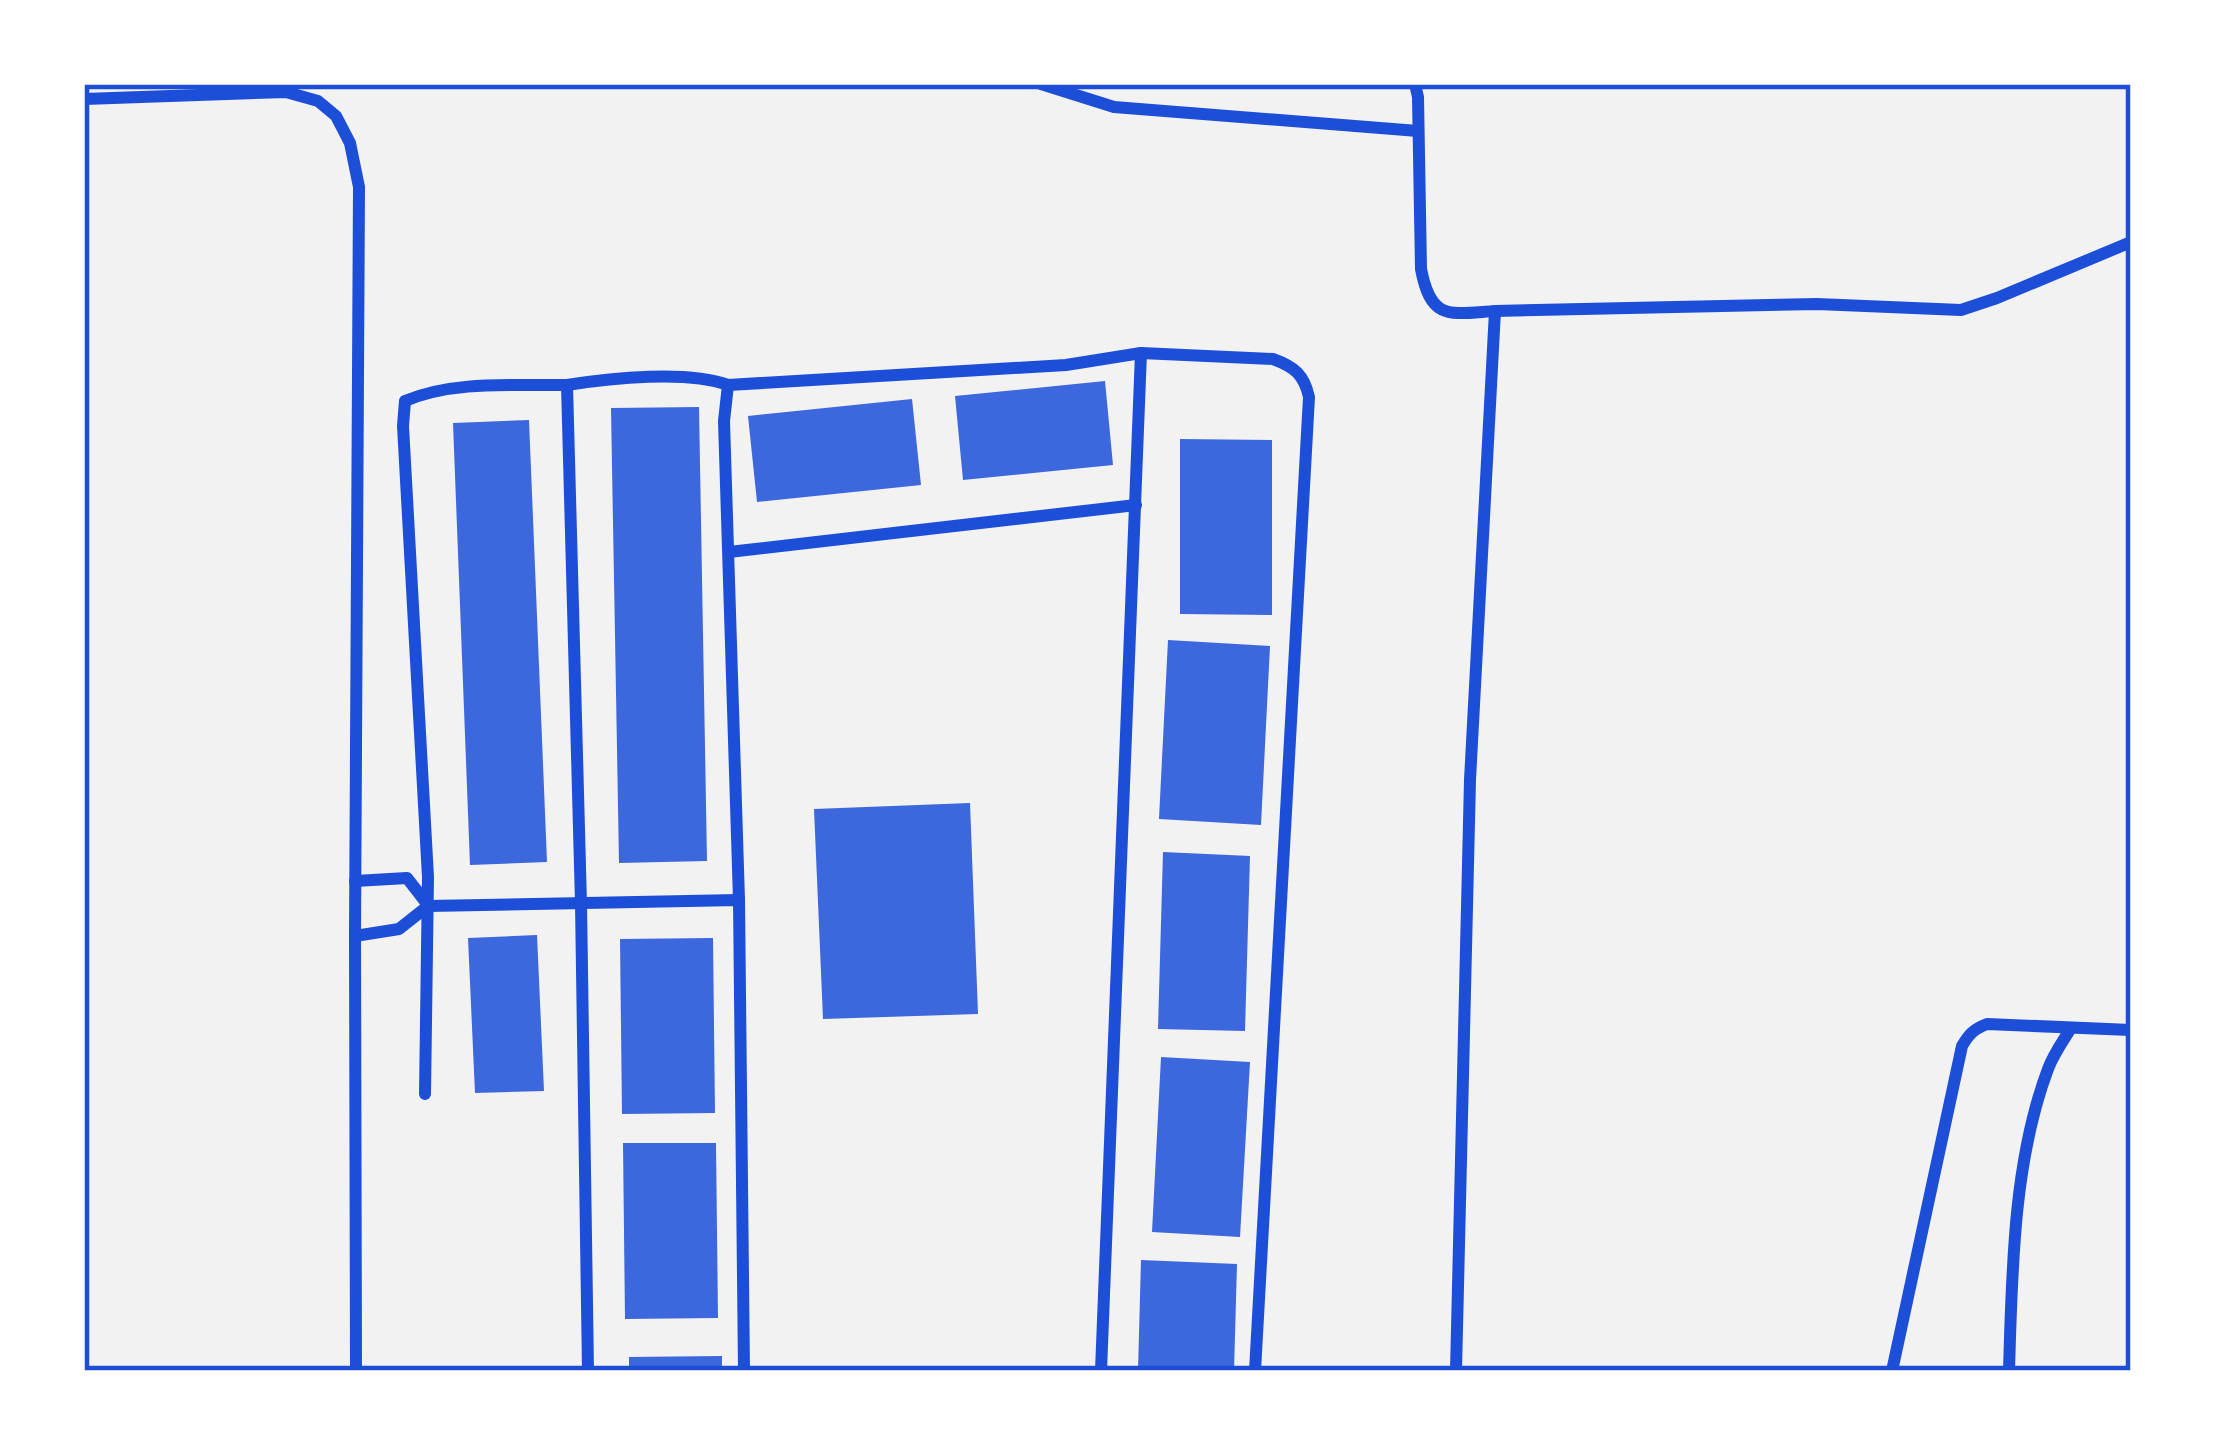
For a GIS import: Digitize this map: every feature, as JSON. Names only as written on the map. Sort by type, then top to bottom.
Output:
[{"type":"street","points":[[1041,84],[1114,107],[1418,131]]},
{"type":"street","points":[[1414,84],[1420,269],[1430,302],[1451,314],[1817,304],[1961,310],[2131,242]]},
{"type":"street","points":[[84,98],[286,92],[318,101],[336,116],[350,143],[359,187],[356,1371]]},
{"type":"street","points":[[1456,1371],[1470,780],[1495,311]]},
{"type":"street","points":[[1101,1371],[1141,353]]},
{"type":"street","points":[[425,1094],[428,906],[405,401],[427,392],[488,386],[706,377],[728,386],[1066,365],[1141,353],[1273,359],[1291,365],[1305,379],[1310,398],[1256,1371]]},
{"type":"street","points":[[567,386],[589,1371]]},
{"type":"street","points":[[728,386],[724,421],[740,900],[744,1371]]},
{"type":"street","points":[[729,552],[1136,505]]},
{"type":"street","points":[[355,881],[407,878],[428,906]]},
{"type":"street","points":[[355,936],[399,929],[428,906],[740,900]]},
{"type":"street","points":[[1892,1371],[1962,1046],[1975,1028],[1987,1024],[2131,1030]]},
{"type":"street","points":[[2009,1371],[2012,1260],[2029,1134],[2049,1065],[2071,1028]]},
{"type":"building","points":[[1105,381],[1113,465],[963,480],[955,396]]},
{"type":"building","points":[[912,399],[921,485],[757,502],[748,416]]},
{"type":"building","points":[[699,407],[707,861],[619,863],[611,408]]},
{"type":"building","points":[[529,420],[547,862],[470,865],[453,423]]},
{"type":"building","points":[[1180,439],[1272,440],[1272,615],[1180,614]]},
{"type":"building","points":[[1168,640],[1270,646],[1261,825],[1159,819]]},
{"type":"building","points":[[970,803],[978,1014],[823,1019],[814,809]]},
{"type":"building","points":[[1163,852],[1250,856],[1245,1031],[1158,1029]]},
{"type":"building","points":[[537,935],[544,1091],[475,1093],[468,938]]},
{"type":"building","points":[[713,938],[715,1113],[622,1114],[620,939]]},
{"type":"building","points":[[1161,1057],[1250,1062],[1240,1237],[1152,1232]]},
{"type":"building","points":[[623,1143],[716,1143],[718,1318],[625,1319]]},
{"type":"building","points":[[1141,1260],[1237,1264],[1234,1371],[1138,1371]]},
{"type":"building","points":[[722,1356],[722,1371],[629,1371],[629,1357]]}]
